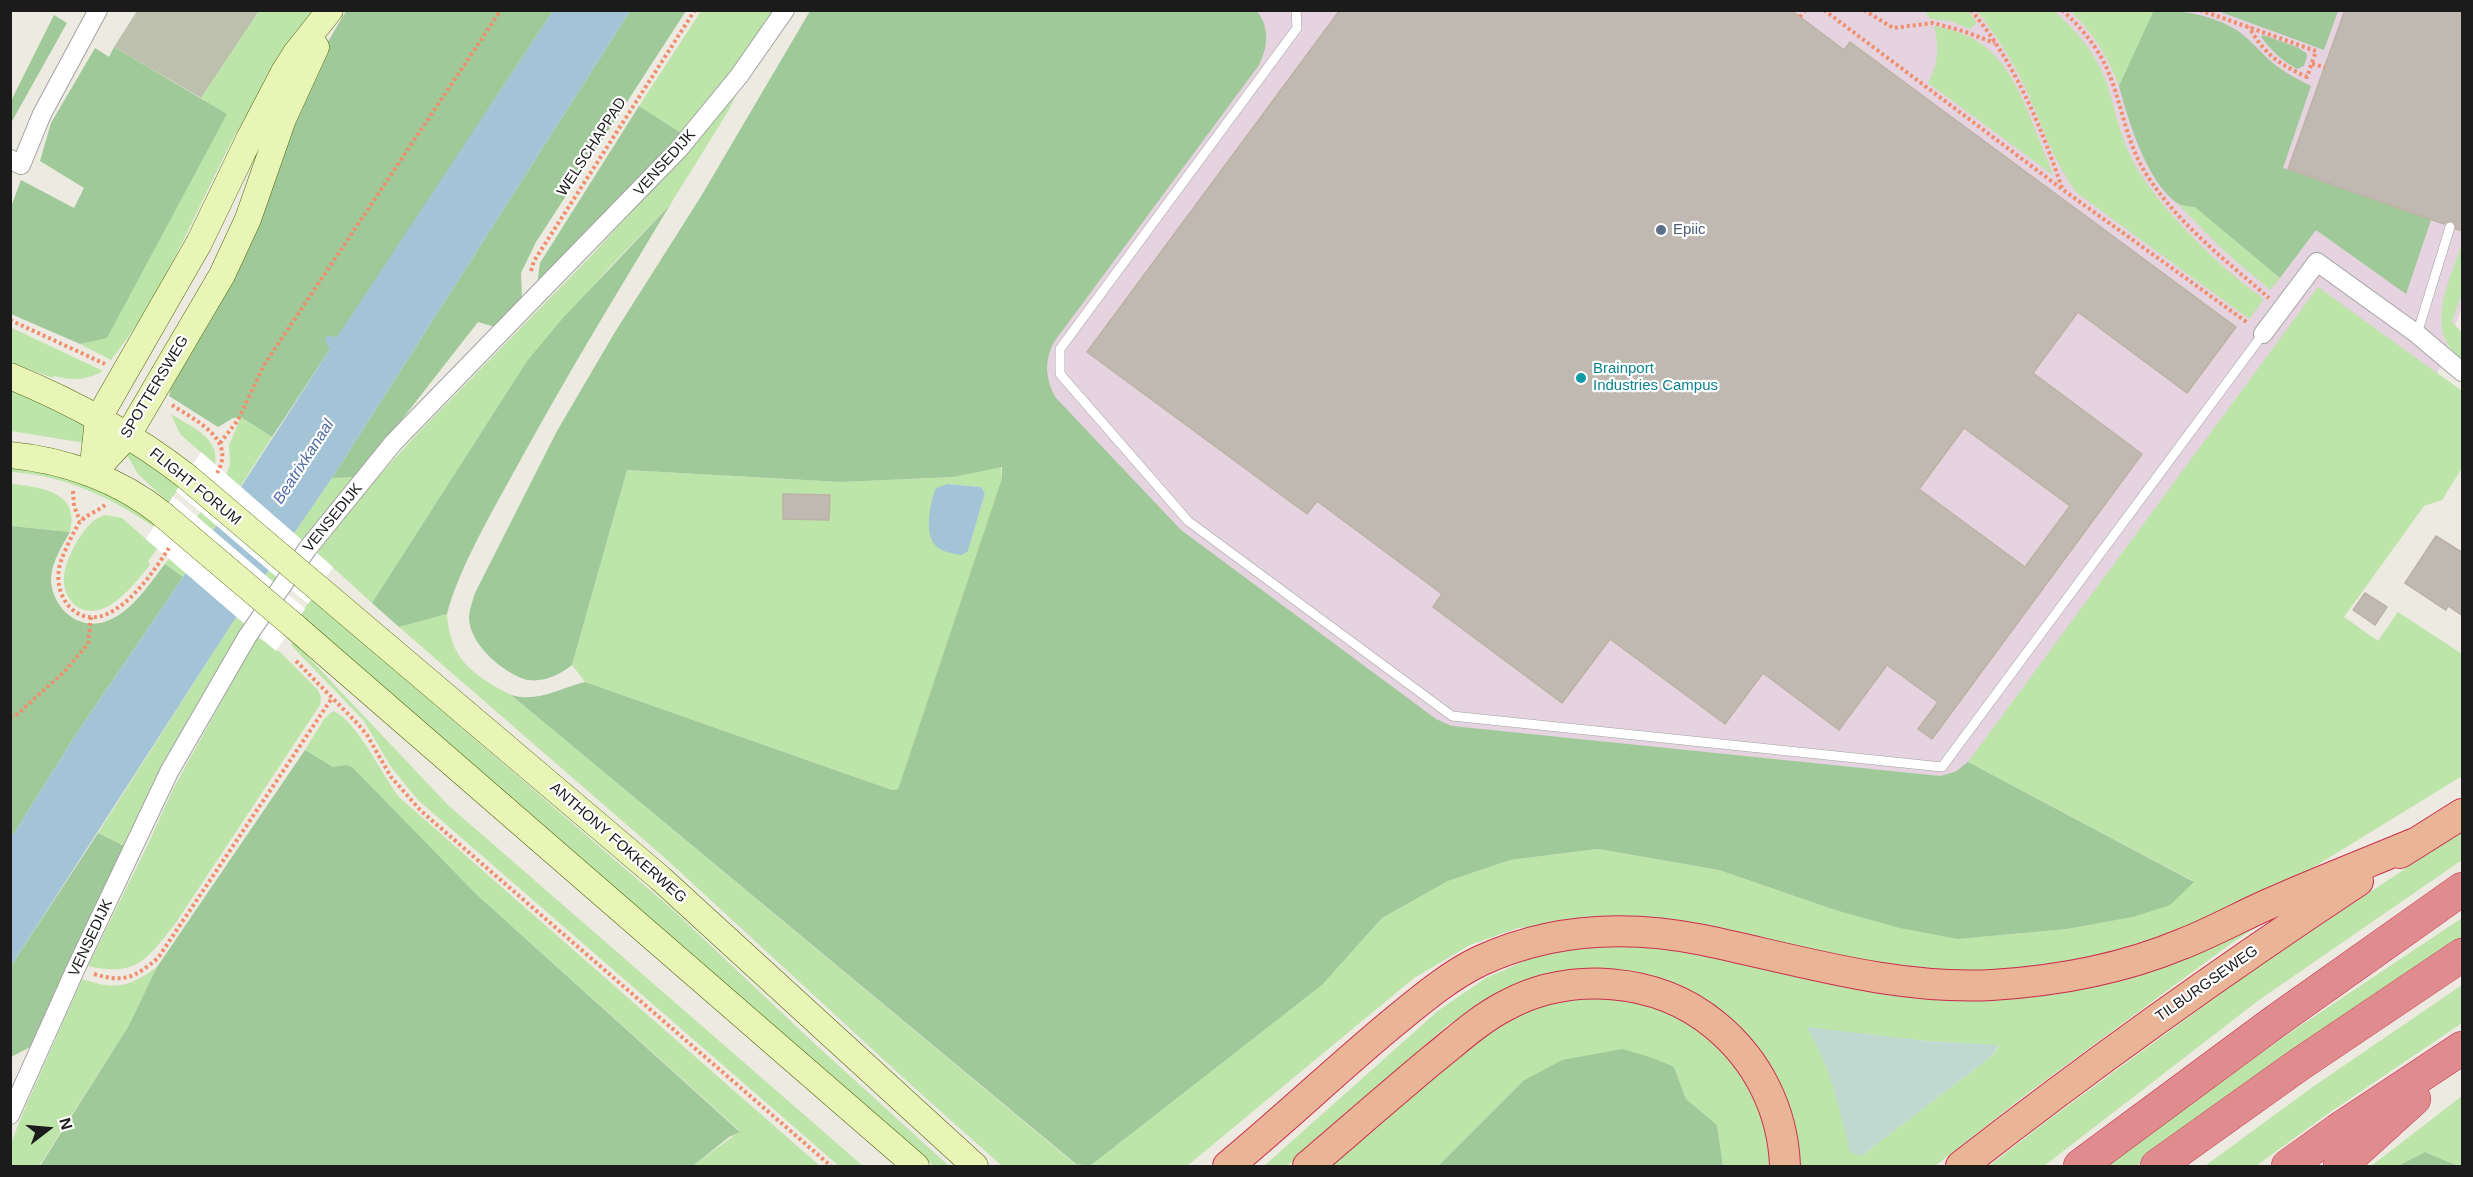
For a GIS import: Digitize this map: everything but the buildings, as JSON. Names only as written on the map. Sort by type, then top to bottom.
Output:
[{"type":"highway","name":"TILBURGSEWEG","points":[[1960,1167],[2032,1110],[2238,961],[2415,843],[2463,814]]},
{"type":"highway","points":[[1228,1167],[1364,1046],[1426,996],[1478,962],[1524,945],[1559,936],[1597,931],[1641,931],[1703,940],[1849,974],[1911,982],[1981,985],[2052,979],[2114,966],[2179,946],[2268,904],[2415,843]]},
{"type":"highway","points":[[2080,1167],[2282,1016],[2463,889]]},
{"type":"highway","points":[[2157,1167],[2300,1064],[2463,955]]},
{"type":"highway","points":[[1308,1167],[1390,1094],[1488,1016],[1537,992],[1600,983],[1629,986],[1662,995],[1693,1009],[1723,1032],[1746,1056],[1765,1087],[1776,1111],[1785,1167]]},
{"type":"highway","points":[[2288,1167],[2338,1130],[2463,1048]]},
{"type":"highway","points":[[2340,1167],[2463,1056]]},
{"type":"main road","name":"SPOTTERSWEG","points":[[92,474],[98,419],[199,243],[284,72],[296,53],[331,10]]},
{"type":"main road","name":"SPOTTERSWEG","points":[[92,474],[128,435],[222,275],[248,219],[283,119],[331,10]]},
{"type":"main road","name":"FLIGHT FORUM","points":[[10,376],[63,400],[128,435],[186,476],[251,532]]},
{"type":"main road","points":[[10,455],[38,459],[92,474],[122,486],[162,514],[916,1167]]},
{"type":"main road","name":"ANTHONY FOKKERWEG","points":[[251,532],[660,878],[975,1167]]},
{"type":"street","points":[[16,162],[98,10]]},
{"type":"street","name":"VENSEDIJK","points":[[10,1115],[76,968],[170,772],[259,620],[308,548],[394,442],[679,149],[739,76],[785,10]]},
{"type":"street","points":[[2263,334],[2317,262],[2417,334],[2463,372]]},
{"type":"lane","points":[[1296,10],[1297,28],[1060,349],[1060,374],[1188,521],[1452,716],[1942,767],[2263,334]]},
{"type":"lane","points":[[2417,334],[2450,227]]},
{"type":"path","points":[[169,403],[213,433],[220,443],[238,420],[264,365],[501,10]]},
{"type":"path","name":"WELSCHAPPAD","points":[[530,303],[529,281],[534,261],[694,10]]},
{"type":"path","points":[[1800,17],[1806,10]]},
{"type":"path","points":[[1824,10],[2062,189],[2263,334]]},
{"type":"path","points":[[1864,10],[1893,28],[1933,22],[1996,43]]},
{"type":"path","points":[[1971,10],[1996,43],[2019,83],[2062,189]]},
{"type":"path","points":[[2062,10],[2086,35],[2104,62],[2129,139],[2144,169],[2163,196],[2216,251],[2281,308]]},
{"type":"path","points":[[2201,11],[2249,27],[2316,51],[2307,77],[2281,65],[2259,44],[2249,27]]},
{"type":"path","points":[[2312,64],[2325,67]]},
{"type":"path","points":[[10,320],[110,366]]},
{"type":"path","points":[[72,491],[74,506],[80,521]]},
{"type":"path","points":[[10,717],[15,716],[55,680],[88,644],[91,617],[79,615],[70,609],[62,597],[58,580],[59,567],[80,521],[106,505]]},
{"type":"path","points":[[295,660],[362,730],[391,777],[421,811],[831,1167]]},
{"type":"path","points":[[76,968],[112,979],[126,978],[140,973],[158,958],[332,698]]},
{"type":"shaded area","points":[[137,11],[259,11],[201,98],[114,47]]},
{"type":"shaded area","name":"Brainport Industries Campus","points":[[1238,11],[2462,11],[2462,307],[2436,377],[1961,785],[1439,730],[1175,532],[1022,366]]},
{"type":"shaded area","points":[[1807,1027],[1927,1041],[1999,1045],[1992,1056],[1861,1156],[1850,1152],[1828,1073]]},
{"type":"green space","points":[[2154,10],[2175,11],[2218,21],[2238,31],[2275,65],[2311,86],[2283,168],[2431,220],[2406,294],[2316,230],[2280,278],[2195,207],[2179,204],[2166,193],[2140,149],[2119,86]]},
{"type":"green space","points":[[259,11],[315,11],[242,122],[163,281],[130,335],[111,360],[80,344],[107,337],[226,115],[201,98]]},
{"type":"green space","points":[[346,11],[553,11],[272,437],[241,417],[233,418],[218,427],[169,396],[172,383],[316,62]]},
{"type":"green space","points":[[630,11],[686,11],[536,242],[521,273],[522,299],[495,327],[478,322],[357,477],[332,478]]},
{"type":"green space","points":[[701,11],[774,11],[738,63],[681,133],[639,106]]},
{"type":"green space","points":[[810,11],[1257,11],[1266,31],[1266,44],[1259,65],[1054,342],[1047,363],[1048,377],[1056,398],[1181,530],[1436,719],[1452,726],[1940,776],[1955,772],[1968,762],[2194,882],[2170,905],[2133,917],[2067,929],[1958,939],[1900,928],[1835,910],[1719,870],[1598,849],[1510,860],[1448,881],[1382,918],[1322,985],[1090,1166],[1076,1164],[511,695],[540,696],[585,682],[892,790],[898,789],[1002,478],[1002,467],[953,477],[841,482],[627,470],[572,665],[550,678],[530,680],[516,676],[499,665],[483,650],[477,642],[469,621],[475,593],[557,431],[615,332],[700,198]]},
{"type":"green space","points":[[1925,11],[1968,11],[1976,24],[1970,29],[1950,21],[1930,19]]},
{"type":"green space","points":[[1977,11],[2054,11],[2069,25],[2100,66],[2130,155],[2154,193],[2209,253],[2264,299],[2249,319],[2077,193],[2055,156],[2016,68]]},
{"type":"green space","points":[[2070,11],[2154,11],[2119,86],[2099,46]]},
{"type":"green space","points":[[2218,11],[2338,11],[2324,50]]},
{"type":"green space","points":[[54,15],[67,23],[11,123],[11,101]]},
{"type":"green space","points":[[1934,26],[1970,37],[1984,46],[2007,70],[2023,101],[2053,175],[1928,83],[1937,55]]},
{"type":"green space","points":[[2263,35],[2297,47],[2306,53],[2304,66],[2297,69],[2286,62],[2265,42],[2261,37]]},
{"type":"green space","points":[[114,47],[227,114],[107,338],[80,344],[11,314],[11,207],[21,180],[74,208],[84,188],[40,161],[51,123],[95,48],[109,57]]},
{"type":"green space","points":[[741,86],[727,113],[670,205],[609,268],[527,361],[372,603],[317,553],[342,517],[416,435],[591,256],[691,147]]},
{"type":"green space","points":[[639,106],[681,133],[537,285],[540,263]]},
{"type":"green space","points":[[2178,204],[2195,207],[2280,278],[2270,290],[2222,249]]},
{"type":"green space","points":[[670,205],[496,504],[459,578],[447,614],[399,627],[372,603],[527,361],[563,318]]},
{"type":"green space","points":[[2462,243],[2462,292],[2452,322],[2462,333],[2462,359],[2450,347],[2444,334],[2442,319],[2447,288]]},
{"type":"green space","points":[[2318,287],[2462,391],[2462,468],[2442,500],[2424,506],[2344,617],[2378,641],[2398,612],[2462,654],[2462,776],[2265,897],[2136,952],[1956,978],[1600,920],[1518,928],[1470,945],[1414,978],[1187,1166],[1090,1166],[1322,985],[1382,918],[1448,881],[1510,860],[1598,849],[1719,870],[1835,910],[1958,939],[2067,929],[2133,917],[2193,881],[1968,762]]},
{"type":"green space","points":[[10,327],[103,371],[79,379],[54,376],[53,378],[11,362]]},
{"type":"green space","points":[[10,390],[66,413],[91,427],[85,443],[11,431]]},
{"type":"green space","points":[[171,414],[195,428],[209,440],[215,455],[215,465],[180,434]]},
{"type":"green space","points":[[241,417],[272,437],[183,577],[165,564],[227,473],[230,464],[229,445]]},
{"type":"green space","points":[[129,450],[180,486],[169,503],[138,474],[126,453]]},
{"type":"green space","points":[[1001,466],[1002,478],[898,789],[892,790],[585,682],[572,665],[627,470],[841,482],[953,477]],"holes":[[[948,484],[981,487],[985,493],[968,551]]]},
{"type":"green space","points":[[10,468],[59,477],[94,487],[157,522],[154,527],[121,506],[86,489],[49,478],[11,472]]},
{"type":"green space","points":[[357,477],[241,630],[160,770],[124,846],[98,833],[231,625],[332,478]]},
{"type":"green space","points":[[11,484],[45,490],[64,500],[72,518],[70,532],[11,526]]},
{"type":"green space","points":[[105,515],[122,518],[157,549],[148,561],[150,565],[118,600],[98,610],[87,610],[76,606],[68,597],[64,585],[65,569],[72,550],[84,531],[98,518]]},
{"type":"green space","points":[[11,526],[70,532],[53,566],[52,589],[61,607],[68,614],[86,623],[96,624],[116,617],[139,597],[165,564],[183,577],[75,736],[11,838]]},
{"type":"green space","points":[[311,598],[673,910],[949,1166],[934,1166],[300,616]]},
{"type":"green space","points":[[447,614],[453,643],[459,655],[475,673],[511,695],[1075,1164],[1090,1166],[1002,1166],[665,858],[399,627]]},
{"type":"green space","points":[[257,637],[280,652],[318,690],[321,697],[320,705],[175,924],[148,956],[139,963],[118,969],[88,966],[173,789]]},
{"type":"green space","points":[[294,642],[448,805],[863,1166],[839,1166],[418,800],[391,767],[364,721],[291,645]]},
{"type":"green space","points":[[333,711],[351,725],[400,798],[820,1166],[693,1166],[740,1131],[475,893],[346,765],[333,767],[305,750],[324,719]]},
{"type":"green space","points":[[305,750],[333,767],[346,765],[352,767],[475,893],[740,1132],[729,1137],[693,1166],[40,1166],[128,1027],[157,967]]},
{"type":"green space","points":[[2462,831],[2462,860],[2259,1000],[2044,1166],[1989,1166],[2247,974]]},
{"type":"green space","points":[[98,833],[124,846],[30,1047],[11,1057],[11,966]]},
{"type":"green space","points":[[2300,898],[2229,945],[2024,1096],[1935,1166],[1792,1166],[1788,1127],[1681,995],[1494,999],[1448,1025],[1287,1166],[1264,1166],[1439,1010],[1486,978],[1529,959],[1598,941],[2073,984]],"holes":[[[1808,1028],[1999,1046],[1992,1056],[1861,1156],[1830,1075]]]},
{"type":"green space","points":[[2462,918],[2462,938],[2292,1053],[2136,1166],[2106,1166],[2282,1038]]},
{"type":"green space","points":[[157,967],[128,1027],[39,1166],[11,1166],[10,1146],[82,979],[104,985],[121,985],[138,979]]},
{"type":"green space","points":[[2462,985],[2462,1023],[2329,1113],[2256,1166],[2205,1166],[2314,1086]]},
{"type":"green space","points":[[1584,994],[1674,1009],[1750,1075],[1778,1166],[1723,1166],[1717,1125],[1686,1099],[1674,1067],[1523,1081],[1438,1166],[1325,1166],[1446,1056],[1526,1008]]},
{"type":"green space","points":[[1622,1049],[1674,1067],[1686,1099],[1717,1125],[1723,1166],[1438,1166],[1523,1081],[1562,1060]]},
{"type":"green space","points":[[2462,1096],[2462,1166],[2425,1152],[2398,1166],[2371,1166]]},
{"type":"green space","points":[[2425,1152],[2458,1166],[2398,1166]]},
{"type":"water","name":"Beatrixkanaal","points":[[553,11],[630,11],[332,478],[231,625],[11,966],[11,838],[75,736],[183,577],[330,349],[325,341],[327,336],[337,337]]},
{"type":"water","points":[[948,484],[981,487],[985,493],[968,551],[962,555],[948,552],[935,545],[930,533],[930,509],[936,488]]},
{"type":"pier","points":[[201,452],[333,567],[308,604],[176,491]]},
{"type":"pier","points":[[173,496],[305,609],[276,651],[146,539]]},
{"type":"place","name":"Epiic","points":[[1661,230]]},
{"type":"place","name":"Brainport Industries Campus","points":[[1581,378]]}]
